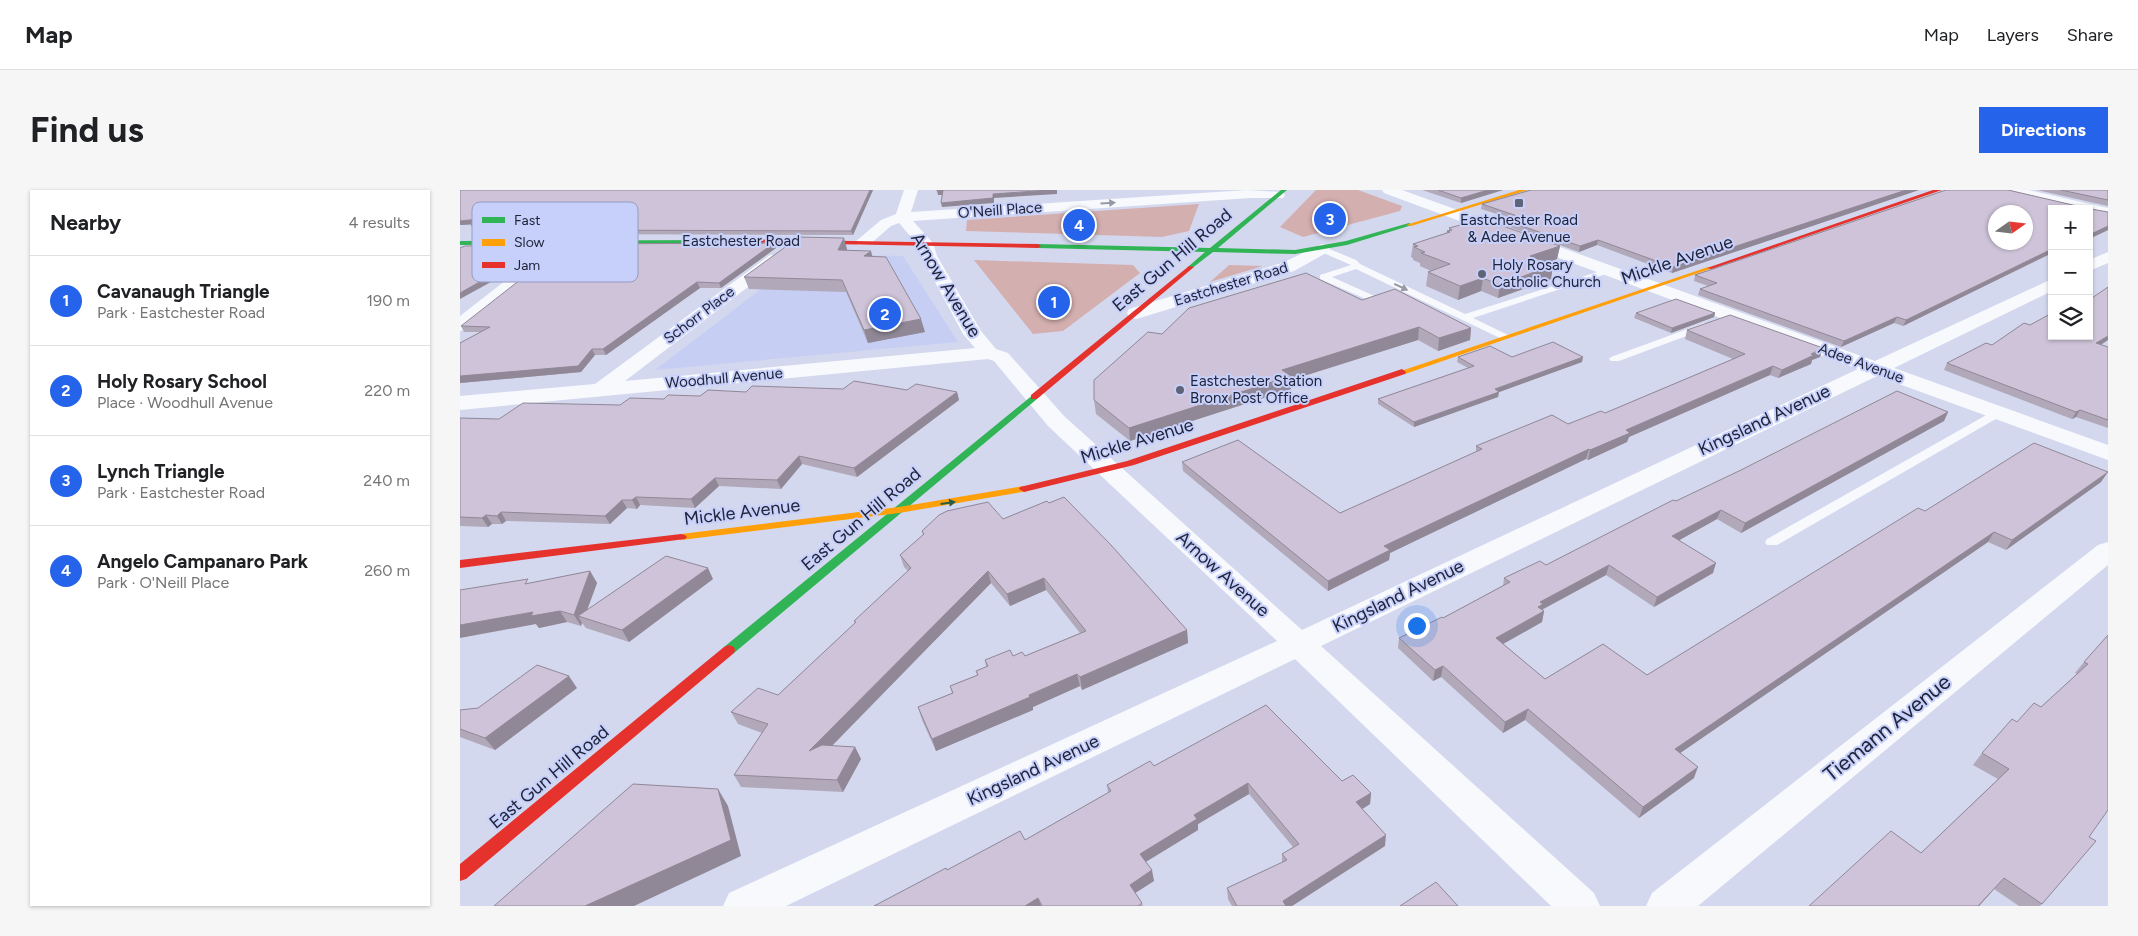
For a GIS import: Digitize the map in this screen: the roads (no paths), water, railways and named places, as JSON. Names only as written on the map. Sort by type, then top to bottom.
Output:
[{"type":"main road","name":"Eastchester Road","points":[[638,241],[925,243],[1295,252],[1322,249],[1525,190]]},
{"type":"main road","name":"Mickle Avenue","points":[[460,564],[899,510],[972,499],[1055,483],[1162,454],[1939,190]]},
{"type":"main road","name":"East Gun Hill Road","points":[[469,860],[899,510],[1281,193]]},
{"type":"street","name":"Arnow Avenue","points":[[902,217],[911,190]]},
{"type":"street","name":"Adee Avenue","points":[[1389,190],[2108,453]]},
{"type":"street","points":[[2011,190],[2108,212]]},
{"type":"street","name":"O'Neill Place","points":[[902,217],[1281,193]]},
{"type":"street","name":"Arnow Avenue","points":[[863,242],[886,223],[902,217]]},
{"type":"street","name":"Arnow Avenue","points":[[902,217],[925,243],[928,256],[973,334],[989,354],[1001,357],[1056,421],[1299,644],[1579,906]]},
{"type":"street","name":"Schorr Place","points":[[600,390],[799,241]]},
{"type":"street","name":"Eastchester Road","points":[[1136,313],[1288,267],[1322,249]]},
{"type":"street","points":[[2093,264],[2108,257]]},
{"type":"street","points":[[460,325],[514,282]]},
{"type":"street","name":"Kingsland Avenue","points":[[744,906],[1299,644],[2048,286]]},
{"type":"street","name":"Woodhull Avenue","points":[[460,403],[989,354]]},
{"type":"street","name":"Tiemann Avenue","points":[[1667,906],[2108,551]]},
{"type":"lane","points":[[1322,249],[1353,262],[1357,266],[1504,337]]},
{"type":"lane","points":[[1357,266],[1323,276],[1376,300]]},
{"type":"lane","points":[[1464,318],[1610,271]]},
{"type":"lane","points":[[1615,359],[1731,316]]},
{"type":"lane","points":[[1772,542],[1997,413]]},
{"type":"place","name":"Eastchester Road & Adee Avenue","points":[[1519,203]]},
{"type":"place","name":"Lynch Triangle","points":[[1330,219]]},
{"type":"place","name":"Angelo Campanaro Park","points":[[1079,225]]},
{"type":"place","name":"Holy Rosary Catholic Church","points":[[1482,274]]},
{"type":"place","name":"Cavanaugh Triangle","points":[[1054,302]]},
{"type":"place","name":"Holy Rosary School","points":[[885,314]]},
{"type":"place","name":"Eastchester Station Bronx Post Office","points":[[1180,390]]}]
